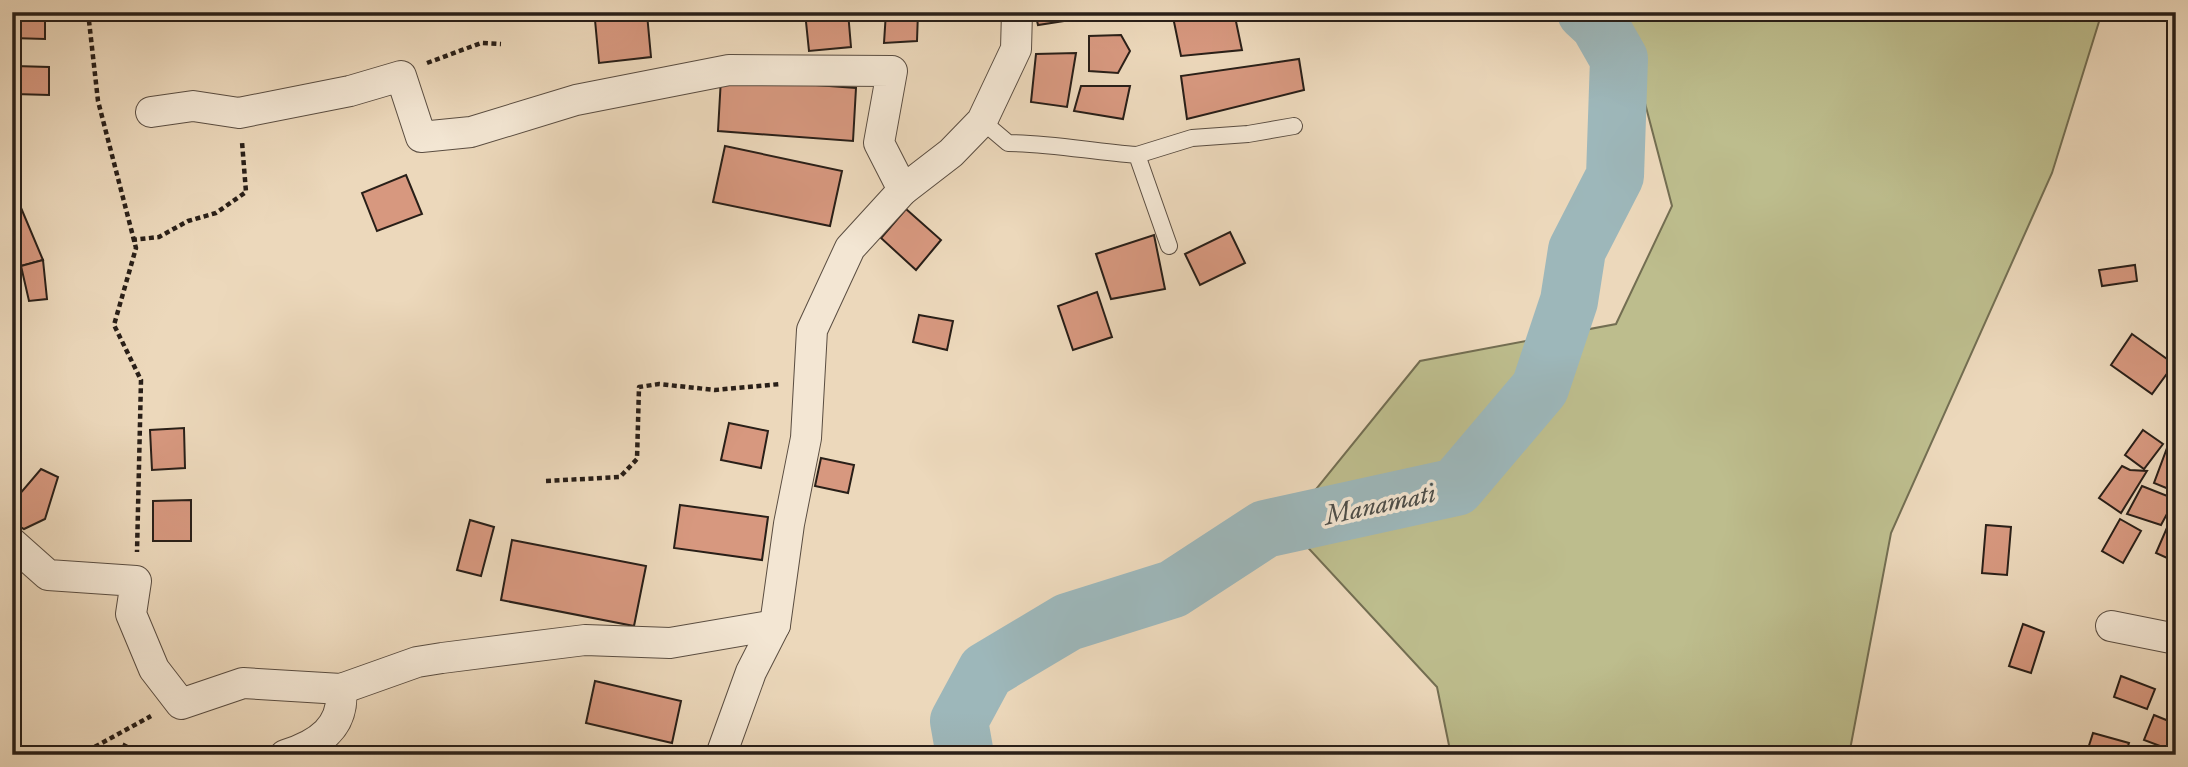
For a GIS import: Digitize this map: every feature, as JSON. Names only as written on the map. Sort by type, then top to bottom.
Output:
[{"type":"street","points":[[721,755],[751,672],[775,625],[789,524],[806,438],[812,330],[850,248],[903,190],[951,153],[982,121],[1016,49],[1017,12]]},
{"type":"street","points":[[151,112],[193,106],[239,113],[350,91],[401,76],[421,137],[471,132],[576,100],[729,70],[892,71],[879,144],[903,190]]},
{"type":"street","points":[[12,542],[48,575],[136,581],[131,614],[154,669],[181,704],[243,683],[341,690],[417,662],[442,658],[585,640],[670,643],[775,625]]},
{"type":"street","points":[[2111,626],[2176,639]]},
{"type":"street","points":[[285,755],[312,747],[333,729],[343,705],[341,690]]},
{"type":"lane","points":[[982,121],[1008,144],[1047,143],[1086,151],[1137,155],[1192,138],[1248,134],[1294,126]]},
{"type":"lane","points":[[1137,155],[1169,246]]},
{"type":"path","points":[[88,12],[98,101],[136,248],[114,326],[141,380],[136,581]]},
{"type":"path","points":[[401,76],[437,58],[481,43],[501,44]]},
{"type":"path","points":[[132,240],[159,237],[188,221],[216,213],[246,192],[239,113]]},
{"type":"path","points":[[546,481],[620,477],[637,459],[639,387],[659,384],[715,390],[809,381]]},
{"type":"path","points":[[80,755],[127,727],[181,704]]},
{"type":"green space","points":[[1621,12],[2102,12],[2052,173],[1891,533],[1849,755],[1451,755],[1437,687],[1287,525],[1420,361],[1616,324],[1672,206]]},
{"type":"building","points":[[12,12],[45,12],[45,39],[12,38]]},
{"type":"building","points":[[805,12],[848,12],[851,47],[809,51]]},
{"type":"building","points":[[886,12],[918,12],[917,41],[884,43]]},
{"type":"building","points":[[1035,12],[1089,12],[1090,17],[1038,25]]},
{"type":"building","points":[[1106,12],[1172,12],[1172,18],[1106,19]]},
{"type":"building","points":[[1196,12],[1234,12],[1242,50],[1181,56],[1173,17]]},
{"type":"building","points":[[647,14],[651,57],[599,63],[595,20]]},
{"type":"building","points":[[1121,35],[1130,51],[1118,73],[1089,71],[1089,36]]},
{"type":"building","points":[[1076,53],[1067,107],[1031,102],[1036,54]]},
{"type":"building","points":[[1299,59],[1304,90],[1187,119],[1181,76]]},
{"type":"building","points":[[15,66],[49,67],[49,95],[15,94]]},
{"type":"building","points":[[721,78],[856,88],[853,141],[718,131]]},
{"type":"building","points":[[1081,86],[1130,86],[1123,119],[1074,111]]},
{"type":"building","points":[[725,146],[842,171],[830,226],[713,202]]},
{"type":"building","points":[[406,175],[422,214],[377,231],[362,193]]},
{"type":"building","points":[[16,196],[43,260],[21,266],[12,248],[12,197]]},
{"type":"building","points":[[906,209],[941,240],[916,270],[881,238]]},
{"type":"building","points":[[1230,232],[1245,263],[1200,285],[1185,254]]},
{"type":"building","points":[[1154,235],[1165,289],[1111,299],[1096,254]]},
{"type":"building","points":[[43,260],[47,299],[29,301],[21,266]]},
{"type":"building","points":[[2135,265],[2137,281],[2102,286],[2099,270]]},
{"type":"building","points":[[1097,292],[1112,337],[1073,350],[1058,306]]},
{"type":"building","points":[[919,315],[953,321],[947,350],[913,342]]},
{"type":"building","points":[[2132,334],[2174,364],[2152,394],[2111,365]]},
{"type":"building","points":[[729,423],[768,431],[761,468],[721,460]]},
{"type":"building","points":[[184,428],[185,468],[152,470],[150,430]]},
{"type":"building","points":[[2143,430],[2163,444],[2144,469],[2125,455]]},
{"type":"building","points":[[2170,440],[2176,442],[2176,492],[2154,483]]},
{"type":"building","points":[[821,458],[854,465],[848,493],[815,486]]},
{"type":"building","points":[[2122,466],[2130,470],[2147,471],[2121,513],[2099,498]]},
{"type":"building","points":[[41,469],[58,477],[45,519],[24,529],[12,522],[12,503]]},
{"type":"building","points":[[2142,486],[2175,499],[2161,525],[2127,514]]},
{"type":"building","points":[[191,500],[191,541],[153,541],[153,501]]},
{"type":"building","points":[[680,505],[768,517],[762,560],[674,548]]},
{"type":"building","points":[[2176,507],[2176,562],[2156,553]]},
{"type":"building","points":[[2120,519],[2141,531],[2123,563],[2102,551]]},
{"type":"building","points":[[470,520],[494,527],[481,576],[457,570]]},
{"type":"building","points":[[1986,525],[2011,527],[2007,575],[1982,573]]},
{"type":"building","points":[[512,540],[646,566],[634,626],[501,600]]},
{"type":"building","points":[[2023,624],[2044,632],[2031,673],[2009,666]]},
{"type":"building","points":[[2121,676],[2155,689],[2147,709],[2114,697]]},
{"type":"building","points":[[595,681],[681,701],[672,743],[586,723]]},
{"type":"building","points":[[2154,715],[2176,724],[2176,752],[2144,740]]},
{"type":"building","points":[[2093,733],[2129,743],[2125,755],[2086,755]]},
{"type":"building","points":[[124,744],[144,755],[119,755]]},
{"type":"building","points":[[2155,748],[2171,755],[2152,755]]},
{"type":"waterway","name":"Manamati","points":[[965,755],[959,721],[986,671],[1068,622],[1173,589],[1265,529],[1456,487],[1540,388],[1569,301],[1577,250],[1615,176],[1619,59],[1599,24],[1586,12]]}]
